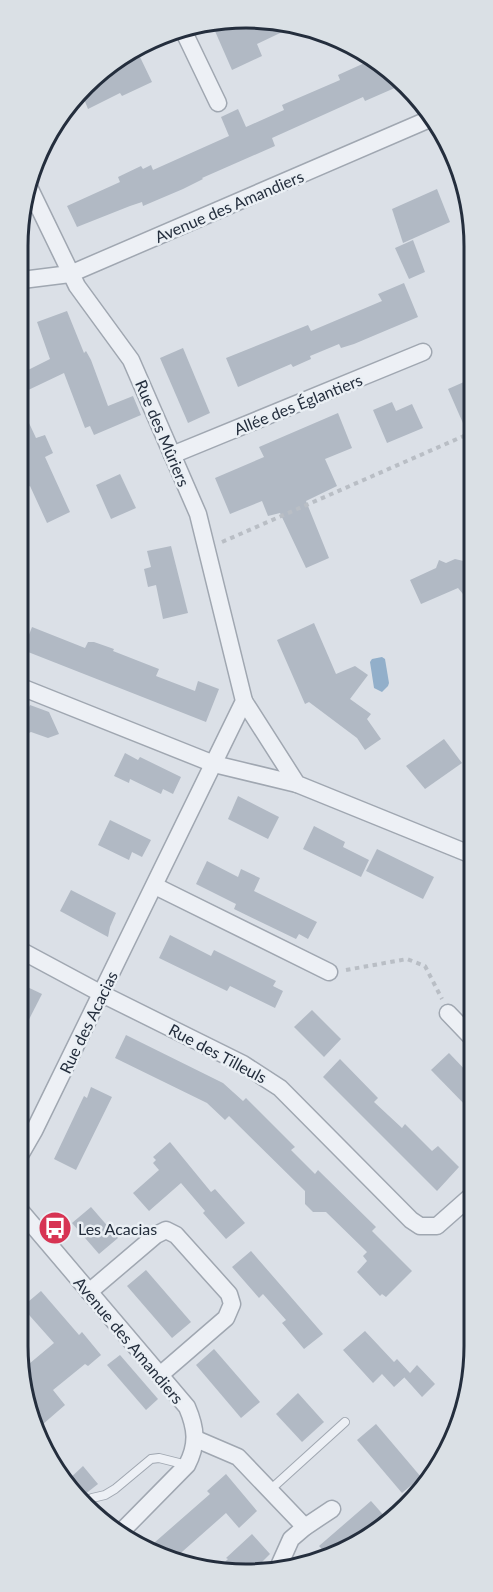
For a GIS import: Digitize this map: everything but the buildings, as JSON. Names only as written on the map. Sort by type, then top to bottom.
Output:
[{"type":"street","points":[[186,37],[218,103]]},
{"type":"street","name":"Avenue des Amandiers","points":[[28,279],[70,274],[425,121]]},
{"type":"street","name":"Rue des Mûriers","points":[[34,198],[77,286],[131,360],[198,514],[244,701],[297,784]]},
{"type":"street","name":"Allée des Églantiers","points":[[172,455],[423,352]]},
{"type":"street","points":[[28,690],[214,764],[297,784],[464,852]]},
{"type":"street","points":[[214,764],[244,701]]},
{"type":"street","name":"Rue des Acacias","points":[[28,1141],[214,764]]},
{"type":"street","points":[[154,886],[329,972]]},
{"type":"street","name":"Rue des Tilleuls","points":[[28,954],[243,1064],[280,1088],[411,1220],[420,1226],[429,1228],[437,1226],[464,1202]]},
{"type":"street","points":[[448,1013],[464,1030]]},
{"type":"street","name":"Avenue des Amandiers","points":[[28,1220],[187,1407],[194,1423],[196,1438]]},
{"type":"street","points":[[89,1292],[156,1235],[166,1230],[176,1235],[229,1294],[232,1304],[226,1317],[160,1376]]},
{"type":"street","points":[[126,1527],[187,1465],[196,1438],[238,1457],[305,1527]]},
{"type":"street","points":[[281,1561],[291,1539],[332,1509]]},
{"type":"lane","points":[[270,1490],[345,1422]]},
{"type":"lane","points":[[92,1498],[105,1495],[115,1489],[151,1459],[159,1458],[187,1465]]},
{"type":"path","points":[[207,548],[464,436]]},
{"type":"path","points":[[329,972],[407,959],[425,966],[436,984],[448,1013]]},
{"type":"water","points":[[382,657],[385,659],[389,683],[382,692],[374,688],[370,662],[372,659]]},
{"type":"place","name":"Les Acacias","points":[[55,1228]]}]
